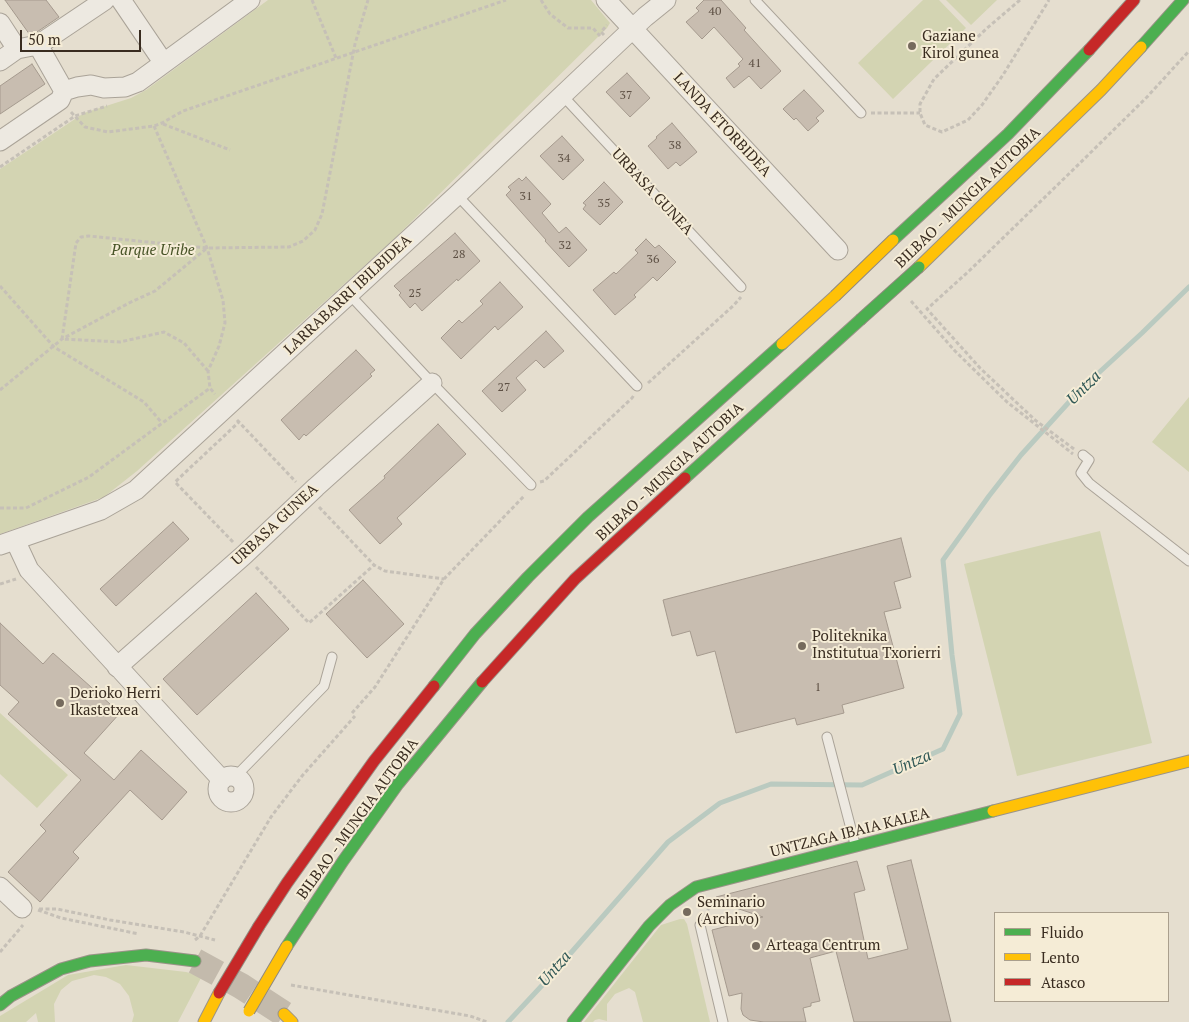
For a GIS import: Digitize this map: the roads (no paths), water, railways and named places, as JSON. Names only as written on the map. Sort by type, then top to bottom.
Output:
[{"type":"main road","name":"BILBAO - MUNGIA AUTOBIA","points":[[204,1022],[259,926],[287,883],[374,760],[475,634],[588,517],[834,296],[1008,134],[1091,48],[1134,0]]},
{"type":"main road","name":"BILBAO - MUNGIA AUTOBIA","points":[[243,1022],[287,946],[343,861],[398,784],[518,640],[576,579],[757,412],[919,267],[1102,90],[1183,0]]},
{"type":"main road","name":"UNTZAGA IBAIA KALEA","points":[[573,1022],[649,926],[670,906],[696,887],[1189,761]]},
{"type":"main road","points":[[0,1005],[11,996],[61,969],[90,961],[146,955],[195,961]]},
{"type":"street","points":[[0,61],[17,49],[38,45],[105,0]]},
{"type":"street","points":[[121,0],[163,62]]},
{"type":"street","points":[[0,141],[77,87],[90,85],[104,88],[125,87],[144,78],[163,62],[250,0]]},
{"type":"street","name":"LANDA ETORBIDEA","points":[[606,0],[838,250]]},
{"type":"street","name":"LARRABARRI IBILBIDEA","points":[[7,542],[101,510],[136,490],[457,195],[656,7],[666,0]]},
{"type":"street","points":[[0,23],[17,49]]},
{"type":"street","points":[[38,45],[62,96]]},
{"type":"street","name":"URBASA GUNEA","points":[[117,667],[432,383]]},
{"type":"street","points":[[7,542],[29,570],[117,667],[228,778]]},
{"type":"street","points":[[0,887],[28,914]]},
{"type":"lane","points":[[755,0],[861,113]]},
{"type":"lane","name":"URBASA GUNEA","points":[[563,96],[741,287]]},
{"type":"lane","points":[[457,195],[637,386]]},
{"type":"lane","points":[[349,294],[531,485]]},
{"type":"lane","points":[[1083,455],[1089,460],[1082,473],[1089,483],[1189,561]]},
{"type":"lane","points":[[228,778],[324,686],[332,656]]},
{"type":"lane","points":[[826,737],[836,767],[855,847]]},
{"type":"lane","points":[[700,925],[723,1022]]},
{"type":"waterway","name":"Untza","points":[[508,1022],[668,842],[720,803],[771,784],[862,785],[943,749],[960,714],[943,560],[1021,455],[1080,390],[1189,287]]},
{"type":"tunnel","points":[[195,961],[241,986],[284,1014]]},
{"type":"place","name":"Gaziane Kirol gunea","points":[[912,46]]},
{"type":"place","name":"Politeknika Institutua Txorierri","points":[[802,646]]},
{"type":"place","name":"Derioko Herri Ikastetxea","points":[[60,703]]},
{"type":"place","name":"Seminario (Archivo)","points":[[687,912]]},
{"type":"place","name":"Arteaga Centrum","points":[[756,946]]},
{"type":"park label","name":"Parque Uribe","points":[[153,251]]}]
